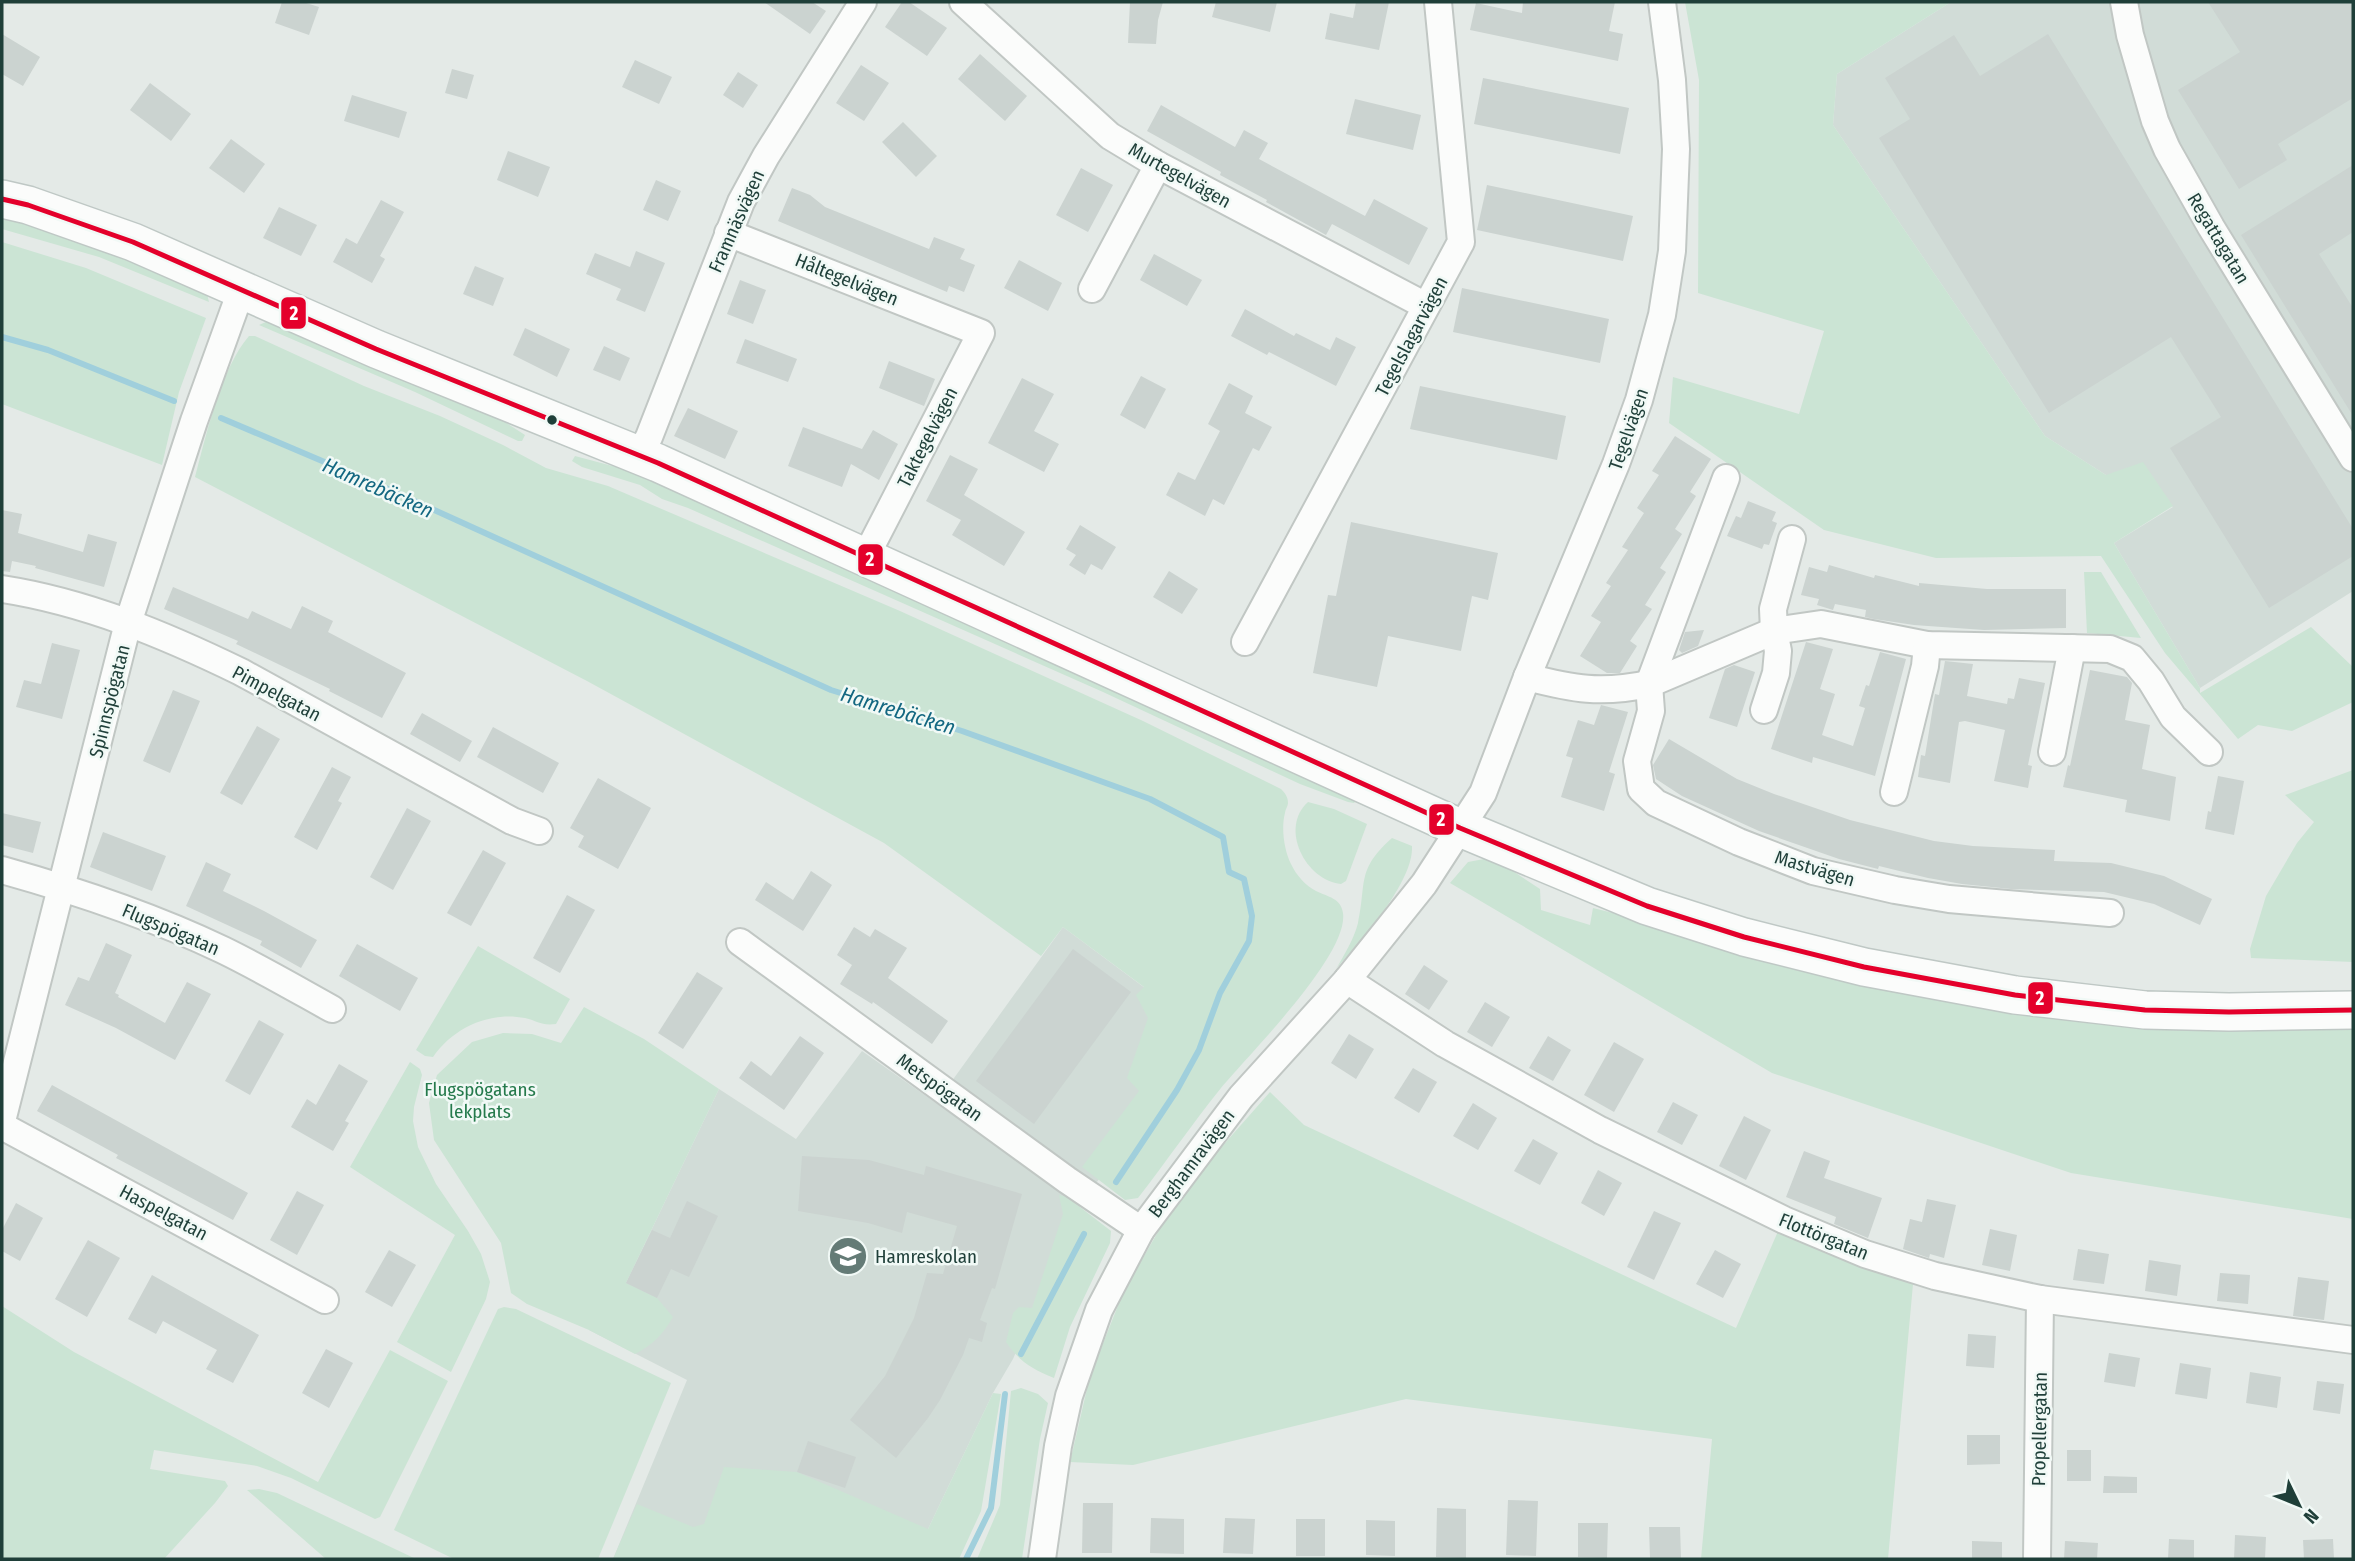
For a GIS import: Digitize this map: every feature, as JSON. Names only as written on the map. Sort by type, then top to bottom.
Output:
[{"type":"main road","points":[[2,199],[28,205],[133,242],[376,349],[639,455],[1460,828],[1647,906],[1744,937],[1864,967],[2015,995],[2144,1010],[2353,1010]]},
{"type":"street","name":"Framnäsvägen","points":[[639,455],[649,437],[741,202],[766,156],[863,2]]},
{"type":"street","name":"Murtegelvägen","points":[[963,2],[1110,136],[1158,165],[1426,306]]},
{"type":"street","name":"Tegelslagarvägen","points":[[1245,642],[1461,242],[1438,2]]},
{"type":"street","name":"Tegelvägen","points":[[1460,828],[1483,793],[1527,677],[1616,464],[1639,400],[1662,315],[1672,251],[1676,149],[1672,80],[1661,2]]},
{"type":"street","name":"Regattagatan","points":[[2124,2],[2130,35],[2155,121],[2167,149],[2211,227],[2353,458]]},
{"type":"street","points":[[1092,289],[1158,165]]},
{"type":"street","name":"Håltegelvägen","points":[[728,233],[966,326]]},
{"type":"street","name":"Spinnspögatan","points":[[2,1124],[128,623],[194,421],[242,288]]},
{"type":"street","name":"Taktegelvägen","points":[[866,556],[981,332],[966,326]]},
{"type":"street","name":"Mastvägen","points":[[1726,478],[1649,684],[1651,711],[1637,761],[1641,789],[1656,803],[1739,842],[1813,871],[1949,899],[2110,914]]},
{"type":"street","points":[[1764,710],[1776,673],[1778,651],[1773,631],[1773,610],[1792,539]]},
{"type":"street","name":"Pimpelgatan","points":[[2,589],[50,597],[128,623],[202,653],[512,821],[539,831]]},
{"type":"street","points":[[1527,677],[1572,689],[1602,691],[1649,684],[1773,631],[1821,624],[1927,645],[2110,649],[2132,659],[2151,681],[2173,716],[2209,752]]},
{"type":"street","points":[[1894,792],[1925,666],[1927,645]]},
{"type":"street","points":[[2052,752],[2071,648]]},
{"type":"street","name":"Berghamravägen","points":[[1042,1559],[1058,1446],[1069,1396],[1099,1310],[1141,1230],[1241,1097],[1347,980],[1424,884],[1460,828]]},
{"type":"street","name":"Flugspögatan","points":[[2,870],[62,886],[160,922],[224,951],[332,1009]]},
{"type":"street","name":"Metspögatan","points":[[740,942],[1067,1180],[1141,1230]]},
{"type":"street","name":"Flottörgatan","points":[[1347,980],[1445,1044],[1600,1130],[1784,1220],[1865,1254],[1935,1276],[2040,1299],[2353,1340]]},
{"type":"street","name":"Haspelgatan","points":[[2,1124],[324,1300]]},
{"type":"street","name":"Propellergatan","points":[[2037,1559],[2040,1299]]},
{"type":"shaded area","points":[[1951,2],[2353,2],[2353,591],[2200,688],[2114,543],[2173,507],[2106,475],[2045,436],[1833,125],[1837,74]]},
{"type":"shaded area","name":"Hamreskolan","points":[[1063,927],[1204,1032],[1077,1210],[1013,1359],[993,1393],[928,1529],[613,1559],[687,1380],[589,1330],[626,1283],[719,1089],[796,1139],[862,1051],[936,1103]]},
{"type":"green space","points":[[1685,2],[1951,2],[1837,74],[1833,125],[2045,436],[2106,475],[2143,462],[2173,506],[2114,543],[2200,688],[2200,693],[2311,627],[2353,667],[2353,702],[2292,731],[2258,725],[2238,739],[2165,653],[2101,556],[1936,558],[1824,530],[1669,423],[1673,377],[1799,414],[1824,331],[1698,293],[1699,80]]},
{"type":"green space","points":[[2,212],[60,229],[207,294],[209,302],[99,257],[2,229]]},
{"type":"green space","points":[[2,242],[86,268],[206,318],[179,392],[162,465],[2,404]]},
{"type":"green space","points":[[268,321],[488,411],[525,435],[522,441],[518,441],[415,392],[259,325]]},
{"type":"green space","points":[[249,336],[255,336],[364,386],[440,416],[546,468],[608,486],[900,611],[1143,721],[1281,789],[1288,801],[1283,832],[1293,868],[1309,886],[1333,899],[1342,908],[1341,931],[1330,953],[1295,1004],[1221,1088],[1138,1198],[1125,1200],[1082,1167],[1139,1091],[1127,1078],[1148,1018],[1136,995],[1144,987],[1063,927],[1041,956],[884,843],[587,681],[195,477],[223,384],[230,366]]},
{"type":"green space","points":[[575,456],[646,475],[1358,799],[1354,803],[1348,802],[1300,784],[1103,692],[688,508],[662,499],[640,485],[582,467],[572,461]]},
{"type":"green space","points":[[2084,572],[2101,572],[2141,638],[2087,633]]},
{"type":"green space","points":[[2353,770],[2353,962],[2251,958],[2250,949],[2266,896],[2297,843],[2314,822],[2285,795]]},
{"type":"green space","points":[[1308,802],[1334,809],[1367,824],[1346,881],[1341,884],[1317,873],[1300,851],[1296,825]]},
{"type":"green space","points":[[1392,838],[1412,846],[1404,877],[1384,911],[1336,969],[1356,929],[1368,868]]},
{"type":"green space","points":[[1496,860],[1540,889],[1541,910],[1590,925],[1593,908],[1718,946],[2353,1026],[2353,1219],[2071,1173],[1772,1073],[1450,883],[1468,862]]},
{"type":"green space","points":[[478,946],[570,999],[556,1024],[543,1024],[512,1016],[485,1020],[461,1030],[433,1057],[425,1056],[416,1050]]},
{"type":"green space","name":"Flugspögatans lekplats","points":[[584,1007],[644,1039],[719,1089],[626,1283],[657,1298],[673,1317],[657,1338],[635,1354],[589,1330],[527,1304],[511,1293],[501,1243],[434,1140],[429,1103],[437,1075],[472,1042],[503,1033],[532,1034],[561,1043]]},
{"type":"green space","points":[[410,1062],[420,1069],[422,1075],[413,1121],[418,1147],[436,1184],[481,1254],[490,1282],[486,1299],[451,1372],[397,1342],[455,1235],[350,1167]]},
{"type":"green space","points":[[1270,1092],[1304,1125],[1736,1328],[1779,1229],[1913,1284],[1888,1559],[1701,1559],[1712,1439],[1406,1399],[1133,1465],[1070,1462],[1090,1376],[1123,1293],[1163,1223],[1204,1167]]},
{"type":"green space","points":[[1059,1195],[1067,1197],[1111,1231],[1110,1243],[1070,1327],[1054,1378],[1027,1364],[1006,1342],[1013,1313],[1019,1307],[1032,1308],[1063,1214]]},
{"type":"green space","points":[[2,1306],[74,1352],[318,1482],[390,1350],[448,1381],[380,1517],[375,1519],[291,1478],[257,1466],[154,1450],[150,1469],[225,1481],[228,1486],[164,1559],[2,1559]]},
{"type":"green space","points":[[498,1309],[516,1309],[671,1383],[598,1559],[454,1559],[394,1530]]},
{"type":"green space","points":[[1021,1388],[1038,1394],[1048,1403],[1022,1559],[977,1559],[1000,1505],[1011,1391]]},
{"type":"green space","points":[[993,1393],[1001,1394],[981,1511],[959,1559],[613,1559],[637,1504],[693,1527],[704,1524],[724,1467],[797,1472],[928,1529]]},
{"type":"green space","points":[[259,1489],[277,1493],[416,1559],[326,1559],[247,1490]]},
{"type":"building","points":[[282,2],[303,2],[319,7],[309,35],[275,23]]},
{"type":"building","points":[[764,2],[812,2],[826,11],[810,34]]},
{"type":"building","points":[[902,2],[909,2],[947,28],[927,56],[885,27]]},
{"type":"building","points":[[1130,2],[1163,2],[1156,44],[1128,43]]},
{"type":"building","points":[[1216,2],[1277,2],[1270,32],[1212,17]]},
{"type":"building","points":[[1356,2],[1389,2],[1379,50],[1325,39],[1330,13],[1353,18]]},
{"type":"building","points":[[1523,2],[1615,2],[1609,31],[1623,34],[1618,61],[1470,30],[1476,3],[1522,13]]},
{"type":"building","points":[[2208,2],[2353,2],[2353,98],[2278,144],[2287,160],[2239,189],[2178,90],[2240,52]]},
{"type":"building","points":[[2,34],[40,57],[23,86],[2,74]]},
{"type":"building","points":[[2048,34],[2353,529],[2353,556],[2269,608],[2170,448],[2221,417],[2171,337],[2049,413],[1879,138],[1910,119],[1885,78],[1954,35],[1980,76]]},
{"type":"building","points":[[980,54],[1027,96],[1005,121],[958,79]]},
{"type":"building","points":[[635,60],[672,77],[659,104],[622,87]]},
{"type":"building","points":[[861,65],[889,83],[864,121],[836,103]]},
{"type":"building","points":[[452,69],[474,75],[467,99],[445,93]]},
{"type":"building","points":[[738,72],[758,85],[743,108],[723,95]]},
{"type":"building","points":[[1483,78],[1629,108],[1620,154],[1474,124]]},
{"type":"building","points":[[150,83],[191,114],[171,141],[130,110]]},
{"type":"building","points":[[352,95],[407,112],[399,138],[344,121]]},
{"type":"building","points":[[1355,99],[1421,115],[1413,150],[1346,134]]},
{"type":"building","points":[[1161,105],[1235,147],[1244,130],[1268,143],[1259,159],[1365,216],[1374,199],[1428,228],[1409,265],[1332,224],[1326,235],[1147,131]]},
{"type":"building","points":[[903,122],[937,156],[916,177],[882,142]]},
{"type":"building","points":[[231,139],[265,164],[244,193],[209,168]]},
{"type":"building","points":[[508,151],[550,167],[538,197],[497,180]]},
{"type":"building","points":[[2353,165],[2353,232],[2319,254],[2353,308],[2353,416],[2241,235]]},
{"type":"building","points":[[1081,168],[1113,185],[1088,232],[1056,215]]},
{"type":"building","points":[[656,180],[681,191],[668,221],[643,210]]},
{"type":"building","points":[[1487,185],[1633,216],[1623,261],[1477,230]]},
{"type":"building","points":[[792,188],[810,195],[825,207],[929,249],[934,237],[965,249],[960,259],[975,265],[964,292],[949,286],[947,292],[778,221]]},
{"type":"building","points":[[381,200],[404,212],[380,256],[385,259],[372,283],[333,262],[346,238],[357,244]]},
{"type":"building","points":[[279,207],[317,225],[301,256],[263,238]]},
{"type":"building","points":[[636,251],[665,263],[645,312],[616,300],[621,289],[586,274],[595,253],[630,267]]},
{"type":"building","points":[[1154,254],[1202,280],[1187,306],[1140,280]]},
{"type":"building","points":[[1019,260],[1062,283],[1048,311],[1004,288]]},
{"type":"building","points":[[475,266],[504,278],[493,306],[463,294]]},
{"type":"building","points":[[740,280],[766,290],[753,324],[727,314]]},
{"type":"building","points":[[1462,288],[1609,319],[1600,363],[1453,332]]},
{"type":"building","points":[[1245,309],[1294,336],[1296,333],[1330,350],[1336,337],[1356,347],[1336,386],[1231,336]]},
{"type":"building","points":[[525,328],[570,349],[557,377],[513,355]]},
{"type":"building","points":[[745,339],[797,359],[788,382],[736,363]]},
{"type":"building","points":[[604,346],[630,358],[620,381],[593,370]]},
{"type":"building","points":[[889,361],[935,379],[924,406],[879,388]]},
{"type":"building","points":[[1141,376],[1166,389],[1145,429],[1120,415]]},
{"type":"building","points":[[1022,378],[1054,394],[1034,431],[1059,444],[1044,472],[988,443]]},
{"type":"building","points":[[1229,383],[1253,396],[1245,413],[1272,427],[1259,451],[1253,448],[1224,505],[1213,499],[1205,516],[1166,495],[1178,472],[1195,480],[1220,431],[1208,424]]},
{"type":"building","points":[[1420,386],[1566,416],[1557,460],[1410,429]]},
{"type":"building","points":[[688,408],[738,431],[725,459],[674,436]]},
{"type":"building","points":[[803,427],[862,449],[873,430],[898,444],[879,480],[851,464],[842,487],[788,466]]},
{"type":"building","points":[[1675,436],[1711,459],[1690,492],[1696,496],[1675,529],[1682,534],[1660,568],[1666,572],[1645,605],[1652,609],[1630,641],[1637,646],[1620,673],[1607,673],[1580,656],[1601,622],[1591,616],[1611,586],[1606,583],[1628,550],[1622,547],[1644,513],[1637,508],[1659,475],[1652,471]]},
{"type":"building","points":[[950,455],[978,469],[964,495],[1025,532],[1004,566],[952,535],[961,520],[926,501]]},
{"type":"building","points":[[1748,501],[1776,512],[1772,521],[1777,523],[1769,545],[1764,544],[1762,549],[1727,536],[1736,516],[1741,518]]},
{"type":"building","points":[[2,510],[22,514],[18,533],[83,552],[88,534],[117,542],[104,587],[12,561],[10,572],[2,571]]},
{"type":"building","points":[[1351,522],[1498,553],[1488,600],[1472,596],[1461,651],[1388,636],[1377,687],[1313,673],[1328,595],[1336,596]]},
{"type":"building","points":[[1080,525],[1116,547],[1102,570],[1091,564],[1085,575],[1069,565],[1076,555],[1066,549]]},
{"type":"building","points":[[1829,565],[1874,578],[1875,575],[1919,586],[1919,583],[1987,589],[2066,589],[2066,628],[1984,630],[1914,625],[1865,617],[1866,610],[1835,604],[1833,610],[1817,605],[1819,599],[1801,595],[1809,567],[1827,572]]},
{"type":"building","points":[[1169,571],[1198,589],[1182,614],[1153,597]]},
{"type":"building","points":[[173,587],[248,619],[252,611],[291,629],[302,606],[333,621],[328,632],[406,673],[382,718],[329,691],[330,689],[236,644],[238,641],[164,609]]},
{"type":"building","points":[[1704,630],[1698,646],[1682,653],[1679,650],[1685,632]]},
{"type":"building","points":[[1806,642],[1833,649],[1820,689],[1835,694],[1822,735],[1853,746],[1865,708],[1859,706],[1880,652],[1906,659],[1875,776],[1813,757],[1812,763],[1771,749]]},
{"type":"building","points":[[52,643],[80,650],[62,719],[16,707],[24,680],[41,684]]},
{"type":"building","points":[[1945,661],[1973,664],[1967,696],[2007,704],[2008,698],[2014,699],[2019,678],[2045,683],[2028,765],[2032,766],[2028,788],[1994,781],[2005,730],[1965,721],[1959,722],[1950,783],[1918,777],[1921,755],[1925,756],[1935,694],[1939,695]]},
{"type":"building","points":[[1734,665],[1755,672],[1737,727],[1709,718],[1725,669]]},
{"type":"building","points":[[2090,670],[2127,677],[2132,683],[2125,720],[2150,725],[2142,769],[2176,777],[2170,821],[2125,812],[2127,800],[2063,787]]},
{"type":"building","points":[[173,690],[200,701],[170,773],[143,761]]},
{"type":"building","points":[[1601,705],[1628,712],[1609,772],[1615,774],[1604,811],[1561,797],[1573,758],[1566,756],[1578,720],[1594,725]]},
{"type":"building","points":[[422,713],[472,741],[460,762],[410,734]]},
{"type":"building","points":[[257,726],[280,739],[242,805],[220,793]]},
{"type":"building","points":[[493,727],[559,763],[543,793],[477,757]]},
{"type":"building","points":[[1669,739],[1737,779],[1850,820],[1934,841],[2055,850],[2054,861],[2111,863],[2164,876],[2212,899],[2200,925],[2154,904],[2104,892],[2011,889],[1962,884],[1839,859],[1759,831],[1682,796],[1656,779],[1653,765]]},
{"type":"building","points":[[332,767],[351,777],[338,801],[342,803],[317,850],[294,837]]},
{"type":"building","points":[[2218,776],[2244,781],[2234,835],[2205,829]]},
{"type":"building","points":[[598,778],[651,808],[618,869],[578,847],[584,836],[570,828]]},
{"type":"building","points":[[407,808],[431,821],[393,890],[370,877]]},
{"type":"building","points":[[2,813],[41,822],[33,853],[2,845]]},
{"type":"building","points":[[103,832],[166,856],[152,891],[90,867]]},
{"type":"building","points":[[483,850],[506,863],[471,926],[447,913]]},
{"type":"building","points":[[206,862],[231,874],[223,891],[317,940],[301,968],[260,945],[262,941],[186,906]]},
{"type":"building","points":[[811,871],[832,885],[803,931],[755,900],[766,882],[793,900]]},
{"type":"building","points":[[567,895],[595,910],[560,973],[533,958]]},
{"type":"building","points":[[854,927],[870,937],[875,929],[907,948],[888,978],[948,1021],[932,1044],[873,1002],[872,1004],[840,984],[852,965],[837,955]]},
{"type":"building","points":[[106,943],[132,955],[115,993],[165,1023],[187,982],[211,994],[175,1060],[116,1028],[65,1005],[78,977],[89,981]]},
{"type":"building","points":[[357,944],[418,978],[400,1011],[339,976]]},
{"type":"building","points":[[1073,949],[1131,992],[1034,1124],[976,1081]]},
{"type":"building","points":[[1424,965],[1448,981],[1429,1010],[1405,994]]},
{"type":"building","points":[[697,972],[723,988],[683,1049],[658,1033]]},
{"type":"building","points":[[1485,1002],[1510,1017],[1492,1047],[1467,1032]]},
{"type":"building","points":[[259,1020],[284,1034],[250,1095],[225,1081]]},
{"type":"building","points":[[1349,1034],[1374,1049],[1356,1079],[1331,1063]]},
{"type":"building","points":[[800,1036],[824,1053],[784,1110],[739,1078],[751,1061],[771,1076]]},
{"type":"building","points":[[1548,1036],[1571,1050],[1553,1081],[1529,1068]]},
{"type":"building","points":[[1614,1042],[1644,1059],[1614,1112],[1584,1095]]},
{"type":"building","points":[[339,1064],[368,1081],[345,1121],[349,1123],[333,1151],[291,1127],[307,1099],[316,1105]]},
{"type":"building","points":[[1413,1068],[1437,1082],[1419,1113],[1394,1098]]},
{"type":"building","points":[[52,1085],[248,1193],[233,1220],[116,1158],[118,1155],[37,1111]]},
{"type":"building","points":[[1673,1102],[1698,1115],[1682,1145],[1657,1132]]},
{"type":"building","points":[[1473,1103],[1497,1118],[1478,1150],[1453,1136]]},
{"type":"building","points":[[1744,1116],[1771,1130],[1746,1180],[1719,1166]]},
{"type":"building","points":[[1533,1139],[1558,1153],[1540,1185],[1514,1171]]},
{"type":"building","points":[[1804,1151],[1830,1161],[1824,1178],[1882,1198],[1868,1238],[1834,1224],[1836,1217],[1786,1197]]},
{"type":"building","points":[[802,1156],[869,1160],[924,1175],[926,1166],[1022,1194],[995,1289],[992,1288],[980,1320],[987,1323],[982,1342],[969,1338],[940,1400],[896,1458],[850,1420],[885,1376],[914,1318],[927,1273],[943,1274],[957,1226],[907,1212],[902,1233],[868,1223],[798,1211]]},
{"type":"building","points":[[1598,1170],[1622,1183],[1604,1216],[1581,1203]]},
{"type":"building","points":[[297,1191],[324,1205],[297,1255],[270,1240]]},
{"type":"building","points":[[1927,1199],[1956,1205],[1944,1258],[1930,1254],[1929,1258],[1903,1249],[1910,1219],[1922,1222]]},
{"type":"building","points":[[687,1201],[718,1216],[689,1277],[671,1269],[657,1298],[626,1283],[652,1230],[670,1238]]},
{"type":"building","points":[[16,1203],[43,1218],[20,1261],[2,1251],[2,1230]]},
{"type":"building","points":[[1654,1211],[1681,1223],[1654,1280],[1627,1267]]},
{"type":"building","points":[[1990,1229],[2017,1235],[2010,1271],[1982,1265]]},
{"type":"building","points":[[88,1240],[120,1258],[87,1317],[55,1299]]},
{"type":"building","points":[[2078,1249],[2109,1254],[2104,1284],[2073,1280]]},
{"type":"building","points":[[389,1250],[416,1265],[392,1307],[365,1292]]},
{"type":"building","points":[[1715,1250],[1741,1264],[1723,1298],[1696,1284]]},
{"type":"building","points":[[2149,1260],[2181,1265],[2177,1296],[2145,1291]]},
{"type":"building","points":[[2220,1273],[2250,1275],[2248,1304],[2217,1301]]},
{"type":"building","points":[[152,1275],[259,1335],[233,1383],[206,1369],[217,1350],[163,1321],[156,1334],[128,1319]]},
{"type":"building","points":[[2298,1277],[2329,1281],[2324,1320],[2293,1316]]},
{"type":"building","points":[[1968,1334],[1996,1336],[1994,1368],[1966,1366]]},
{"type":"building","points":[[326,1349],[353,1363],[329,1408],[302,1393]]},
{"type":"building","points":[[2109,1353],[2140,1358],[2135,1387],[2104,1382]]},
{"type":"building","points":[[2180,1363],[2211,1368],[2207,1399],[2175,1394]]},
{"type":"building","points":[[2250,1372],[2281,1377],[2277,1408],[2246,1403]]},
{"type":"building","points":[[2317,1381],[2344,1384],[2340,1414],[2313,1410]]},
{"type":"building","points":[[1967,1435],[2000,1435],[2000,1464],[1967,1465]]},
{"type":"building","points":[[808,1441],[856,1457],[845,1488],[797,1472]]},
{"type":"building","points":[[2067,1450],[2091,1450],[2091,1481],[2067,1481]]},
{"type":"building","points":[[2104,1476],[2137,1477],[2137,1493],[2103,1493]]},
{"type":"building","points":[[1508,1500],[1538,1501],[1536,1556],[1506,1555]]},
{"type":"building","points":[[1083,1503],[1113,1503],[1112,1553],[1082,1553]]},
{"type":"building","points":[[1437,1508],[1466,1509],[1466,1558],[1436,1557]]},
{"type":"building","points":[[1151,1518],[1184,1519],[1184,1554],[1150,1553]]},
{"type":"building","points":[[1225,1518],[1255,1519],[1253,1554],[1223,1553]]},
{"type":"building","points":[[1296,1519],[1325,1519],[1325,1556],[1296,1556]]},
{"type":"building","points":[[1366,1520],[1395,1521],[1395,1556],[1366,1555]]},
{"type":"building","points":[[1578,1523],[1608,1523],[1607,1558],[1578,1557]]},
{"type":"building","points":[[1649,1527],[1680,1527],[1681,1559],[1650,1559]]},
{"type":"building","points":[[2235,1535],[2266,1537],[2265,1559],[2234,1559]]},
{"type":"building","points":[[2169,1539],[2194,1540],[2194,1559],[2168,1559]]},
{"type":"building","points":[[2333,1539],[2334,1559],[2304,1559],[2303,1540]]},
{"type":"building","points":[[1972,1541],[2002,1542],[2002,1559],[1972,1559]]},
{"type":"building","points":[[2065,1541],[2098,1543],[2097,1559],[2064,1559]]},
{"type":"waterway","name":"Hamrebäcken","points":[[2,337],[48,350],[174,401]]},
{"type":"waterway","name":"Hamrebäcken","points":[[221,418],[388,489],[831,690],[962,731],[1150,799],[1223,837],[1229,872],[1244,879],[1252,916],[1249,941],[1220,993],[1199,1050],[1177,1090],[1116,1182]]},
{"type":"waterway","name":"Hamrebäcken","points":[[1021,1354],[1084,1234]]},
{"type":"waterway","name":"Hamrebäcken","points":[[966,1559],[991,1508],[1005,1394]]},
{"type":"transit line","name":"2","points":[[2,199],[28,205],[133,242],[376,349],[658,463],[1460,828],[1647,906],[1744,937],[1864,967],[2015,995],[2145,1010],[2353,1010]]},
{"type":"place","name":"Hamreskolan","points":[[848,1256]]}]
